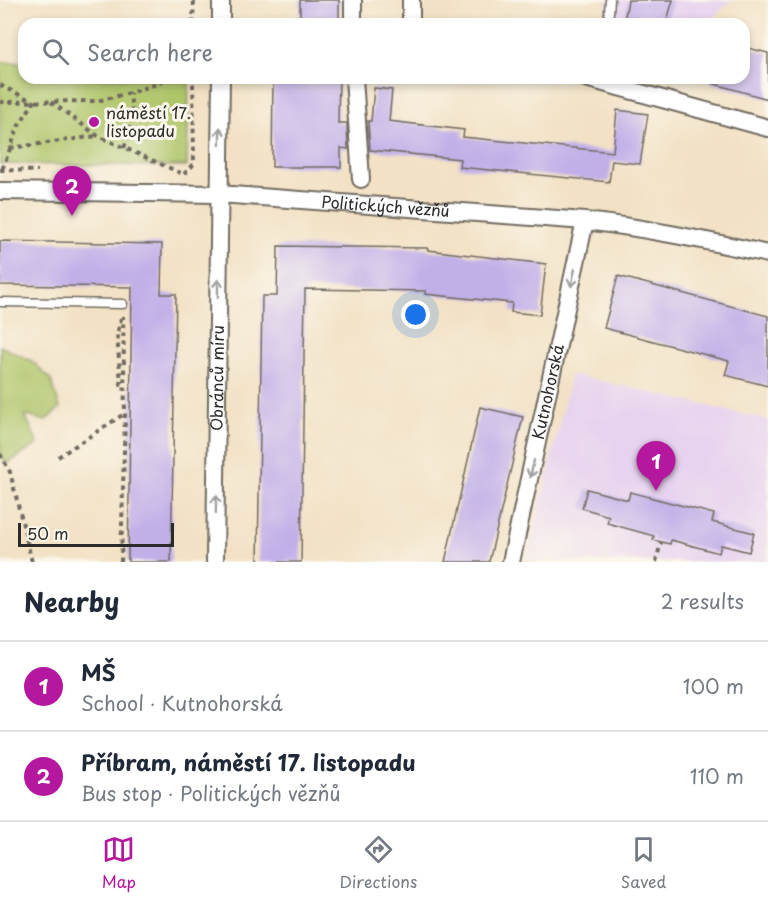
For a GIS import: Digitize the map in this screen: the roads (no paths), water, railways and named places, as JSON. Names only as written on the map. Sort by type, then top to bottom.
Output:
[{"type":"street","points":[[221,0],[221,18]]},
{"type":"street","points":[[353,0],[353,18]]},
{"type":"street","points":[[411,0],[411,18]]},
{"type":"street","points":[[219,194],[220,84]]},
{"type":"street","points":[[354,84],[361,179]]},
{"type":"street","points":[[614,84],[768,128]]},
{"type":"street","name":"Politických vězňů","points":[[0,191],[219,194],[585,221],[651,229],[768,254]]},
{"type":"street","name":"Obránců míru","points":[[215,562],[219,194]]},
{"type":"street","name":"Kutnohorská","points":[[511,562],[585,221]]},
{"type":"lane","points":[[608,18],[610,0]]},
{"type":"lane","points":[[0,302],[123,304]]},
{"type":"place","name":"náměstí 17. listopadu","points":[[94,122]]},
{"type":"place","name":"Příbram, náměstí 17. listopadu","points":[[72,216]]},
{"type":"place","name":"MŠ","points":[[656,491]]}]
